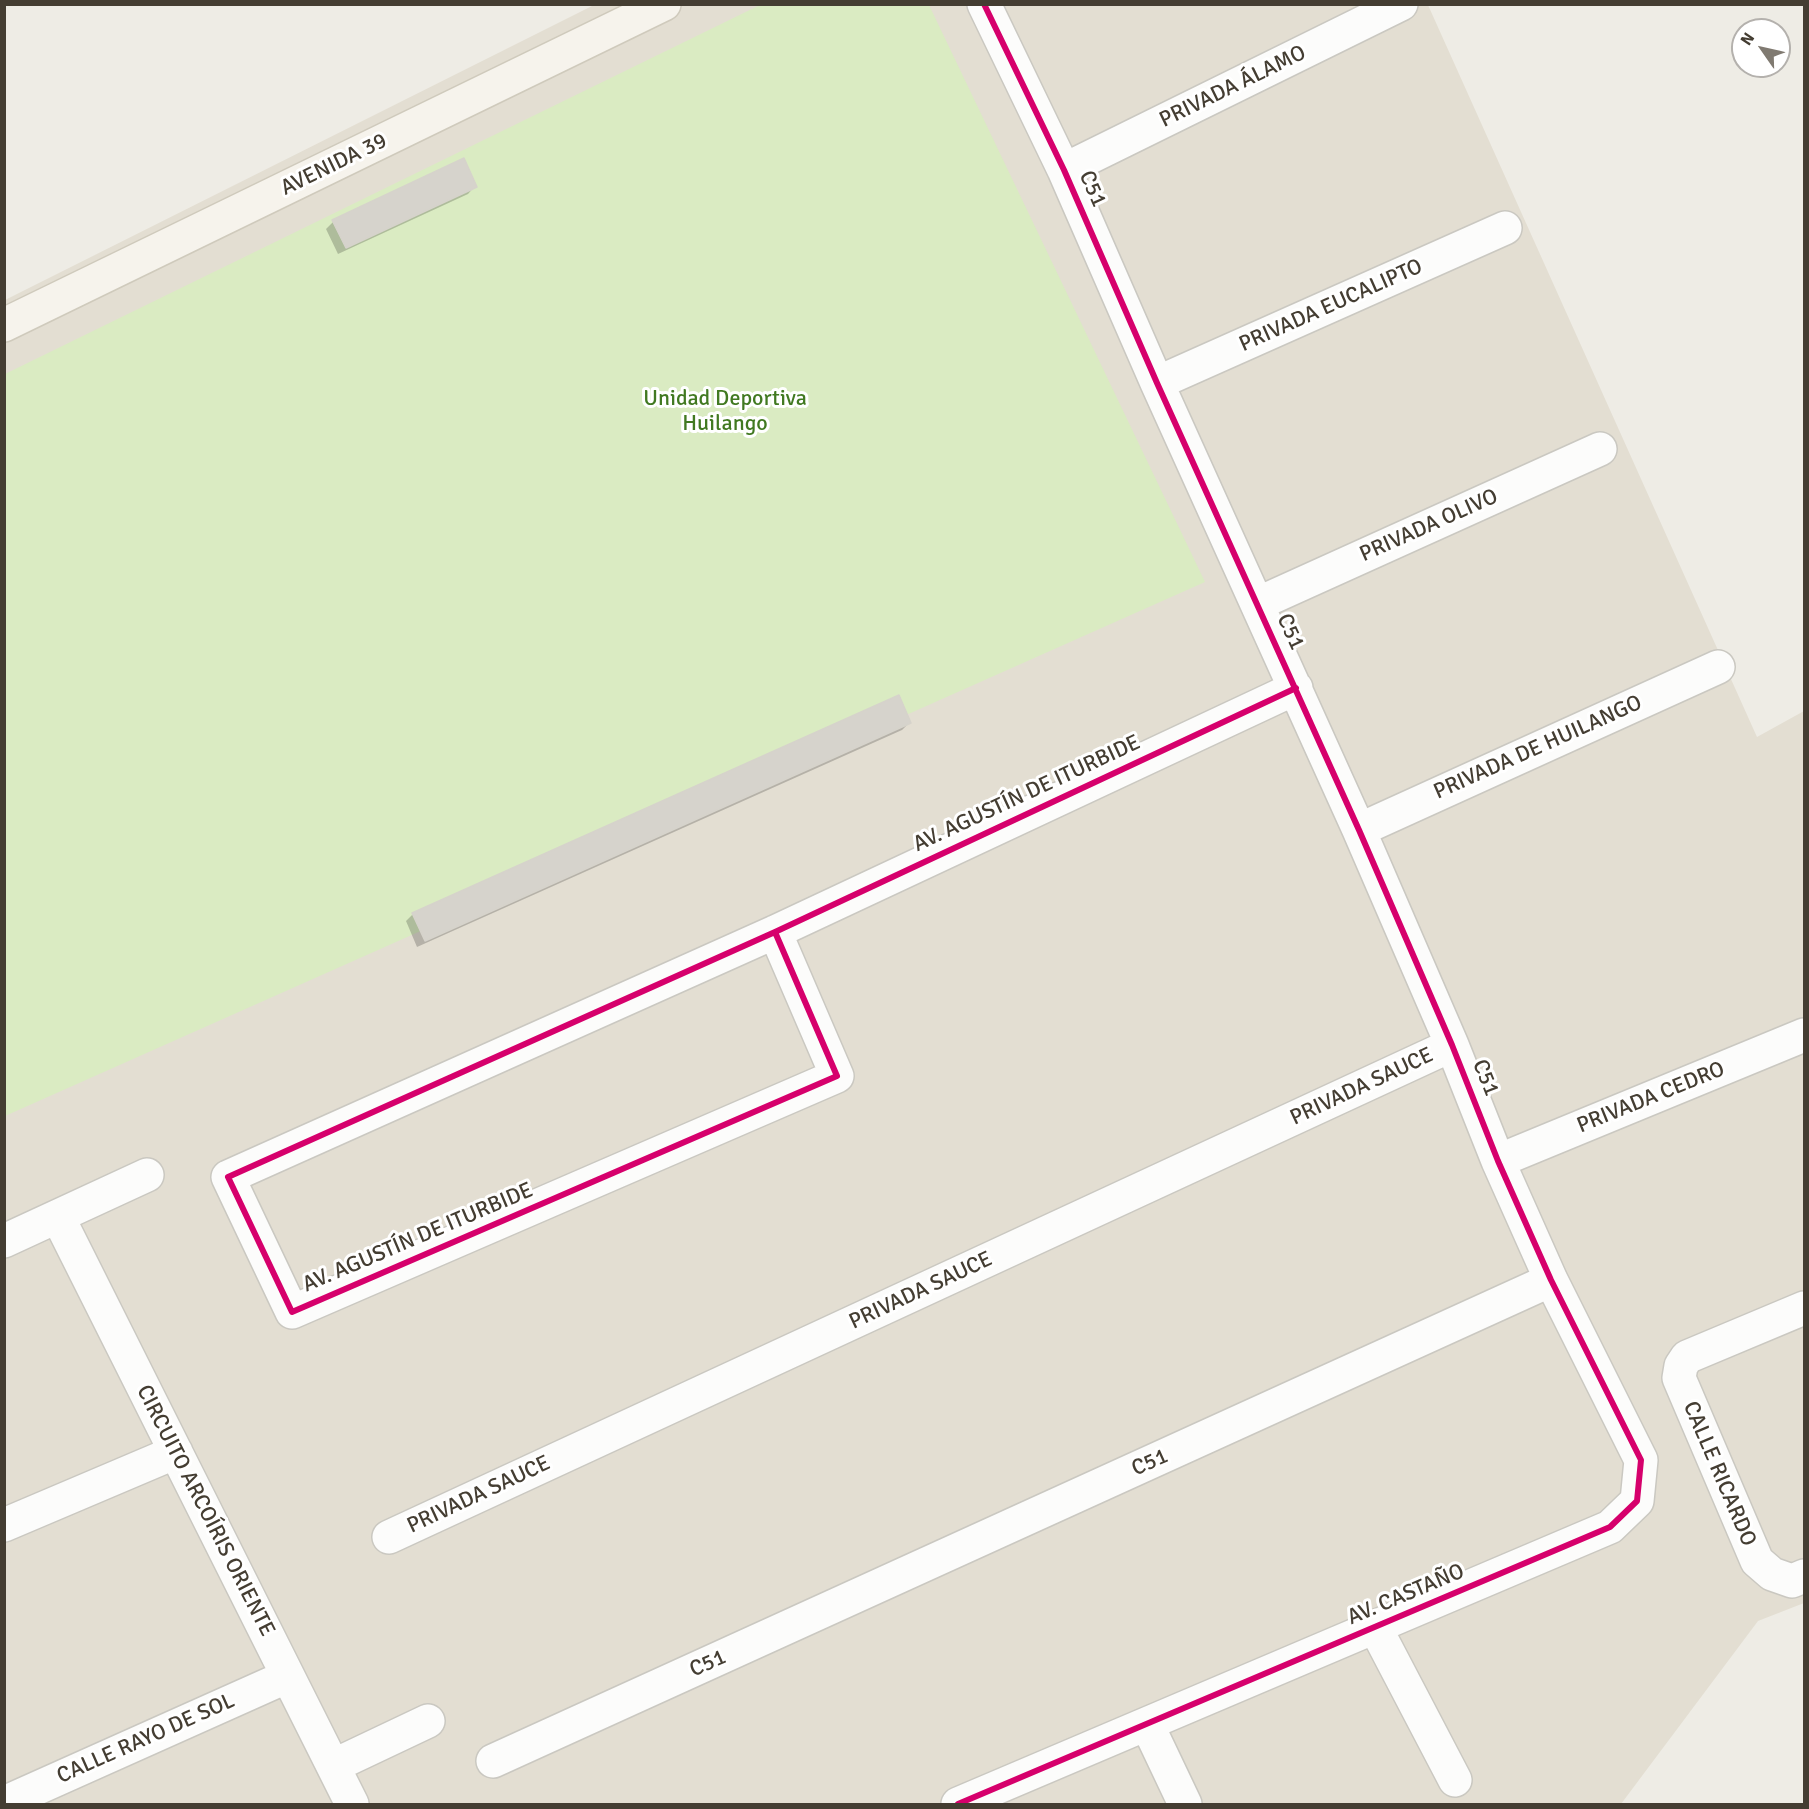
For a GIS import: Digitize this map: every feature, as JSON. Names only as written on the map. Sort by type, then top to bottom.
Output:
[{"type":"street","name":"AVENIDA 39","points":[[4,325],[664,4]]},
{"type":"street","name":"C51","points":[[493,1761],[1551,1280],[1498,1161],[1452,1045],[1296,688],[1157,383],[1064,170],[984,4]]},
{"type":"street","name":"PRIVADA ÁLAMO","points":[[1064,170],[1401,4]]},
{"type":"street","name":"PRIVADA EUCALIPTO","points":[[1157,383],[1505,228]]},
{"type":"street","name":"PRIVADA OLIVO","points":[[1257,604],[1600,449]]},
{"type":"street","name":"PRIVADA DE HUILANGO","points":[[1359,830],[1718,667]]},
{"type":"street","name":"AV. AGUSTÍN DE ITURBIDE","points":[[775,932],[837,1076],[292,1312],[228,1178],[775,932],[1296,688]]},
{"type":"street","name":"PRIVADA CEDRO","points":[[1498,1161],[1804,1035]]},
{"type":"street","name":"PRIVADA SAUCE","points":[[389,1537],[1452,1045]]},
{"type":"street","points":[[4,1242],[147,1175]]},
{"type":"street","name":"CIRCUITO ARCOÍRIS ORIENTE","points":[[58,1217],[352,1804]]},
{"type":"street","name":"AV. CASTAÑO","points":[[958,1804],[1610,1527],[1638,1501],[1641,1460],[1551,1280]]},
{"type":"street","name":"CALLE RICARDO","points":[[1804,1308],[1687,1357],[1681,1366],[1679,1378],[1757,1562],[1772,1574],[1792,1581],[1804,1576]]},
{"type":"street","points":[[4,1525],[176,1452]]},
{"type":"street","points":[[1375,1628],[1455,1780]]},
{"type":"street","name":"CALLE RAYO DE SOL","points":[[4,1803],[288,1676]]},
{"type":"street","points":[[333,1766],[428,1721]]},
{"type":"street","points":[[1147,1724],[1185,1804]]},
{"type":"shaded area","points":[[594,5],[1428,5],[1757,737],[1804,711],[1804,1603],[1758,1621],[1621,1804],[5,1804],[5,300]]},
{"type":"green space","name":"Unidad Deportiva Huilango","points":[[760,5],[929,5],[1205,582],[5,1116],[5,374]]},
{"type":"building","points":[[464,158],[477,187],[346,248],[332,220]]},
{"type":"building","points":[[899,695],[911,723],[425,941],[412,913]]},
{"type":"cycle path","points":[[958,1804],[1610,1527],[1637,1501],[1641,1460],[1551,1280],[1498,1161],[1452,1045],[1359,830],[1157,383],[1064,170],[984,4]]},
{"type":"cycle path","points":[[775,932],[837,1076],[292,1312],[228,1177],[775,932],[1296,688]]}]
